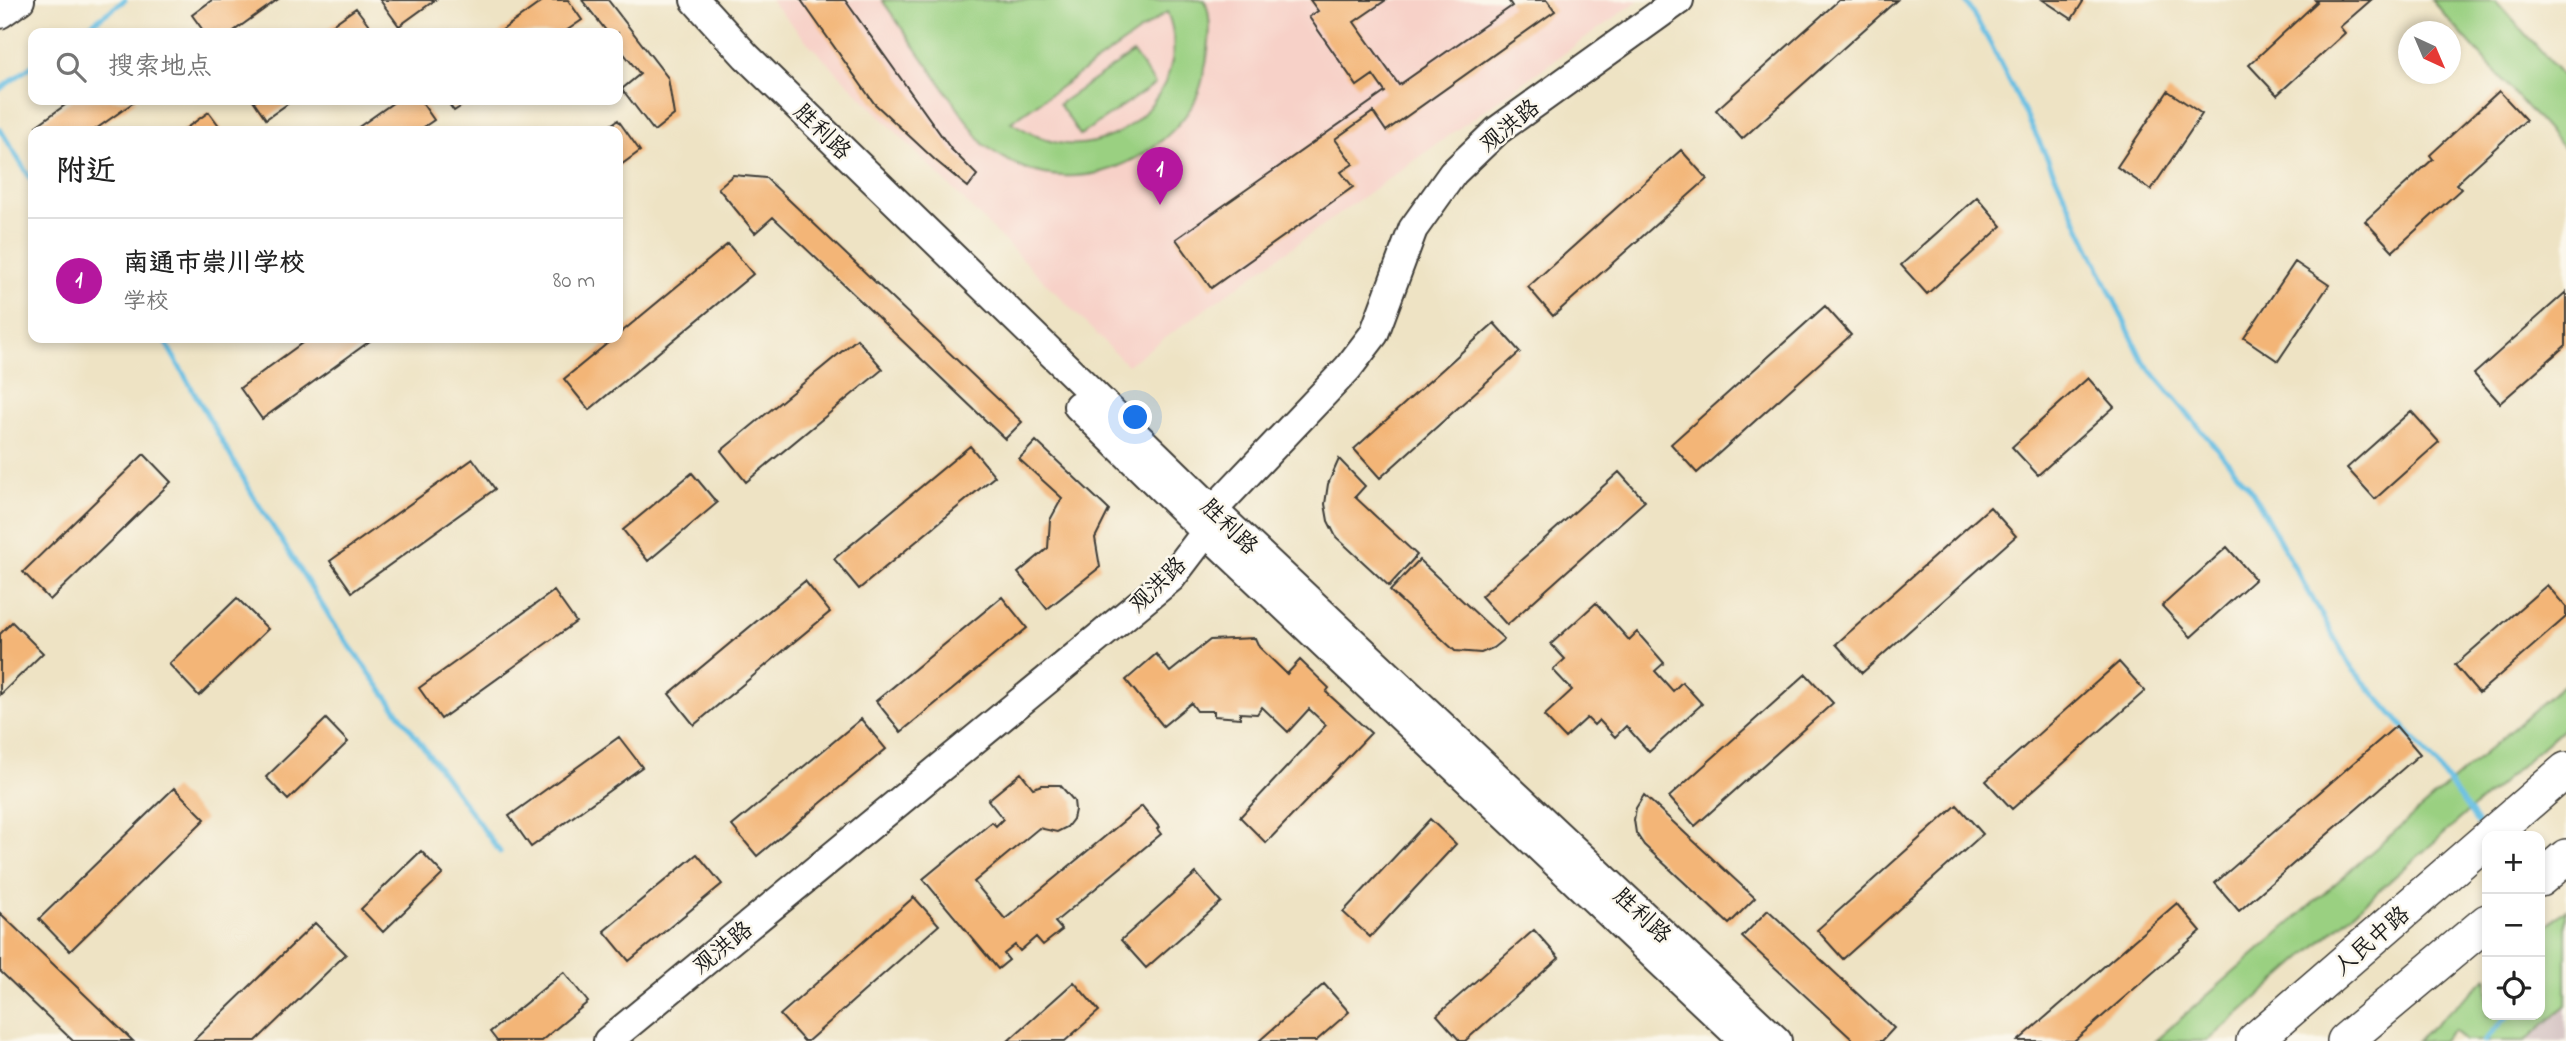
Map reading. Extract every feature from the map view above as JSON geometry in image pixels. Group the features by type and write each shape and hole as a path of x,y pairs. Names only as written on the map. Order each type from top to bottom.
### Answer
{"main road":[{"name":"人民中路","path":"2497,831 2566,770"},
{"name":"人民中路","path":"2254,1041 2482,844"},
{"path":"2545,875 2566,857"},
{"path":"2345,1041 2482,926"}],"street":[{"path":"0,14 20,0"},
{"name":"胜利路","path":"673,0 733,64 1209,521 1744,1041"},
{"name":"胜利路","path":"695,0 746,56 1209,521 1777,1041"},
{"name":"观洪路","path":"608,1041 1171,578 1209,521 1348,368 1374,334 1413,229 1453,173 1498,130 1679,0"}],"shaded area":[{"path":"770,0 1639,0 1127,365 810,45"},
{"path":"2566,1005 2566,1041 2525,1041"}],"green space":[{"path":"882,0 1205,0 1210,36 1199,91 1179,124 1150,149 1134,159 1098,173 1062,176 1040,173 1020,166 983,144","holes":["1167,12 1173,36 1172,60 1165,83 1152,104 1134,122 1113,135 1090,143 1065,144 1044,139 1011,122"]},
{"path":"2431,0 2495,0 2566,80 2566,151 2461,34 2461,21 2450,21"},
{"path":"1133,53 1155,84 1080,135 1059,104"},
{"path":"2566,682 2566,726 2208,1041 2155,1041"},
{"path":"2566,909 2566,1005 2525,1041 2464,1041 2454,1030 2442,1041 2416,1041 2482,982 2482,1020 2545,1020 2545,928"}],"building":[{"path":"212,0 277,0 238,28 201,28 192,15"},
{"path":"380,0 435,0 399,26"},
{"path":"544,0 568,0 582,20 570,28 505,28"},
{"path":"582,0 608,0 668,78 674,115 654,131 623,90 640,74 623,52 623,28 604,28"},
{"path":"801,0 845,0 951,149 977,175 968,187 874,103"},
{"path":"1310,0 1386,0 1354,22 1399,85 1512,6 1508,0 1547,0 1555,11 1386,131 1373,112 1335,139 1353,164 1341,172 1353,187 1211,288 1176,239 1385,92 1373,75 1357,86 1309,17 1318,11"},
{"path":"1839,0 1897,0 1742,139 1716,110"},
{"path":"2043,0 2084,0 2072,19"},
{"path":"2315,0 2371,0 2340,27 2345,33 2277,95 2249,65 2317,2"},
{"path":"356,8 371,28 328,28"},
{"path":"2168,91 2202,114 2151,190 2117,167"},
{"path":"2499,91 2526,120 2456,184 2461,189 2393,251 2365,221 2433,159 2430,155"},
{"path":"65,105 130,105 100,126 36,126"},
{"path":"256,105 286,105 266,119"},
{"path":"390,105 424,105 434,120 425,126 360,126"},
{"path":"450,105 463,105 454,111"},
{"path":"209,112 219,126 189,126"},
{"path":"618,120 622,126 609,126"},
{"path":"623,127 640,151 623,163"},
{"path":"1681,150 1707,179 1553,316 1528,287"},
{"path":"733,175 766,178 1022,422 1005,439 773,217 755,233 718,188"},
{"path":"1977,197 2002,226 1927,294 1901,265"},
{"path":"728,244 753,274 589,410 564,379 608,343 623,343 623,331"},
{"path":"2295,262 2329,285 2278,361 2244,338"},
{"path":"2566,292 2566,345 2500,403 2474,374"},
{"path":"1825,306 1851,335 1697,473 1671,444"},
{"path":"1494,323 1520,352 1380,478 1354,449"},
{"path":"857,339 883,369 746,482 721,451"},
{"path":"302,343 367,343 262,419 240,388"},
{"path":"2088,378 2114,407 2038,475 2012,447"},
{"path":"2411,411 2439,442 2375,499 2347,468"},
{"path":"1036,441 1109,510 1095,538 1100,567 1047,609 1018,573 1048,548 1050,520 1062,498 1019,459"},
{"path":"970,446 995,476 859,589 834,559"},
{"path":"144,454 171,482 50,600 23,572"},
{"path":"473,459 495,489 352,592 330,561"},
{"path":"1339,459 1365,486 1355,497 1417,555 1389,586 1336,537 1328,521 1325,504 1328,484"},
{"path":"1619,472 1645,501 1507,625 1481,596"},
{"path":"692,473 717,503 648,561 623,530"},
{"path":"1990,507 2016,536 1862,673 1836,644"},
{"path":"2227,547 2255,579 2191,637 2162,606"},
{"path":"1419,560 1504,639 1481,653 1455,651 1390,591"},
{"path":"805,581 830,612 694,725 669,694"},
{"path":"2547,585 2566,607 2566,617 2479,693 2455,665"},
{"path":"554,591 576,622 441,719 419,688"},
{"path":"1002,597 1027,628 901,732 876,701"},
{"path":"237,598 268,629 199,696 169,664"},
{"path":"1596,603 1629,640 1637,632 1664,663 1655,671 1673,691 1682,682 1702,704 1649,752 1626,726 1615,737 1599,720 1594,725 1587,718 1565,738 1544,716 1572,690 1553,670 1565,659 1551,644"},
{"path":"12,622 43,653 0,695 0,634"},
{"path":"1255,638 1259,647 1287,674 1300,660 1329,688 1326,692 1371,733 1266,843 1240,817 1326,725 1309,709 1288,732 1262,707 1257,714 1240,713 1240,718 1214,716 1214,711 1197,711 1191,703 1163,726 1126,680 1156,654 1170,672 1210,640"},
{"path":"2119,662 2145,691 2012,809 1986,781"},
{"path":"1806,674 1833,703 1695,826 1669,797"},
{"path":"326,719 348,742 288,800 266,777"},
{"path":"861,719 886,749 757,856 732,826"},
{"path":"2396,726 2420,754 2239,911 2215,883"},
{"path":"619,737 642,767 531,847 509,816"},
{"path":"1021,773 1033,788 1060,785 1074,801 1075,810 1067,827 1057,832 1039,828 974,882 1005,919 1142,806 1159,827 1157,829 1161,834 1055,922 1062,930 1043,945 1036,937 1020,951 1015,945 1004,954 1009,960 998,969 923,879 992,822 996,826 1003,819 988,800"},
{"path":"174,788 205,819 70,951 39,919"},
{"path":"1644,795 1755,898 1729,924 1644,845 1636,833 1636,808"},
{"path":"1957,805 1983,834 1843,959 1817,930"},
{"path":"1430,819 1456,844 1370,937 1343,912"},
{"path":"421,851 443,874 383,932 361,909"},
{"path":"697,854 722,884 629,961 604,931"},
{"path":"1196,873 1221,902 1146,968 1121,940"},
{"path":"914,897 939,925 808,1041 804,1041 780,1015"},
{"path":"2177,903 2201,931 2074,1041 2018,1041"},
{"path":"1768,910 1894,1028 1882,1041 1854,1041 1742,937"},
{"path":"0,913 133,1041 73,1041 0,971"},
{"path":"315,923 346,954 256,1041 193,1041"},
{"path":"1534,930 1559,958 1465,1041 1460,1041 1437,1015"},
{"path":"564,972 588,1002 541,1041 497,1041 490,1032"},
{"path":"1074,982 1099,1011 1065,1041 1008,1041"},
{"path":"1324,984 1349,1012 1316,1041 1259,1041"}],"waterway":[{"path":"86,28 125,0"},
{"path":"1965,0 1990,43 2039,141 2143,361 2250,488 2351,667 2435,763 2481,828"},
{"path":"0,89 28,69"},
{"path":"0,129 28,175"},
{"path":"166,343 254,497 336,627 500,852"},
{"path":"2484,1041 2504,1020"}],"place":[{"name":"南通市崇川学校","path":"1160,205"}]}
